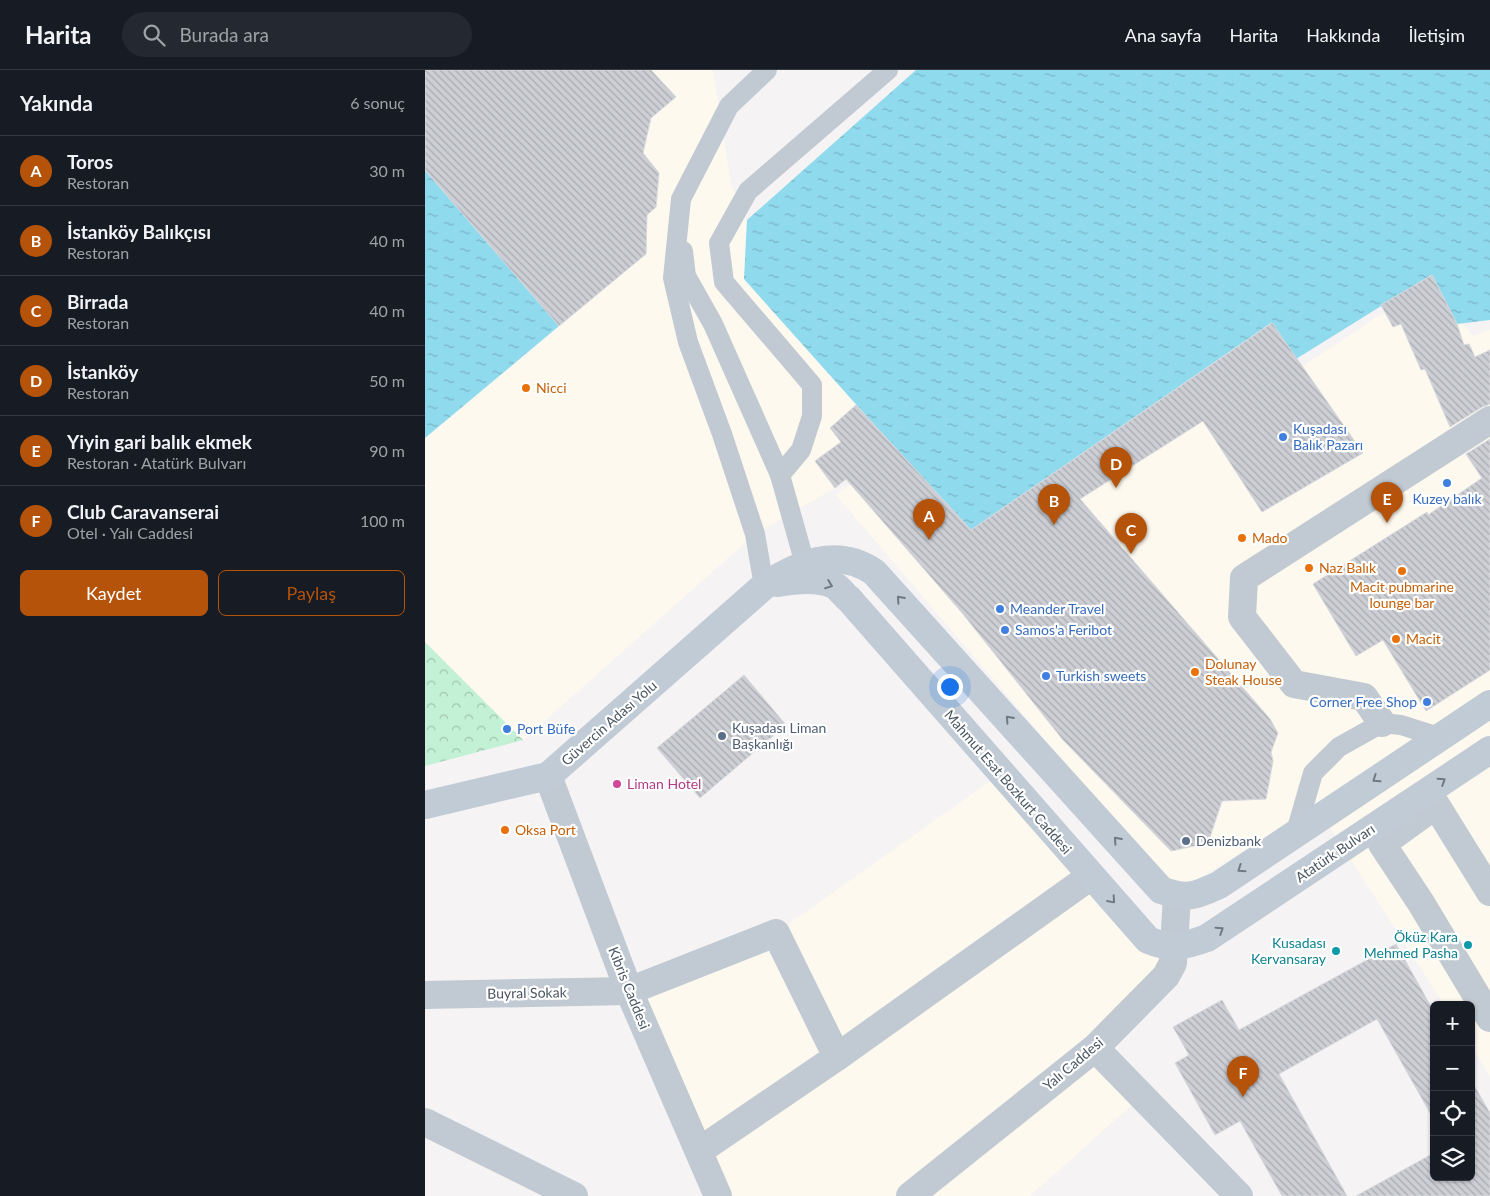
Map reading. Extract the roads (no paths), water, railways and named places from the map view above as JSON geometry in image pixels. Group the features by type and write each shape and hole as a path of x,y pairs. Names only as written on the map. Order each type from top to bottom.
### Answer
{"main road":[{"path":"764,586 782,574 805,564 836,559 860,562 874,572 1161,890 1177,896 1193,897 1219,885 1295,832 1490,704"},
{"name":"Mahmut Esat Bozkurt Caddesi","path":"764,586 800,580 834,585 849,599 1147,940 1160,946 1175,946"},
{"name":"Güvercin Adası Yolu","path":"425,805 549,776 764,586"},
{"name":"Atatürk Bulvarı","path":"1175,946 1187,946 1207,938 1490,750"}],"street":[{"path":"1381,724 1364,697 1294,684 1242,617 1244,578 1490,420"},
{"name":"Kibris Caddesi","path":"549,776 629,991 718,1196"},
{"path":"1490,892 1436,805 1382,844 1421,903 1490,1018"},
{"path":"699,1151 837,1058 1091,876"},
{"name":"Yalı Caddesi","path":"910,1196 1095,1048 1166,976 1173,963 1177,896"},
{"path":"629,991 776,933 837,1058"},
{"name":"Buyral Sokak","path":"425,995 629,991"},
{"path":"1095,1048 1239,1196"},
{"path":"425,1122 574,1196"}],"lane":[{"path":"764,586 755,534 688,342 673,278 681,199 729,106 767,70"},
{"path":"780,475 801,450 812,416 812,385 724,282 719,243 748,190 888,70"},
{"path":"679,218 686,276 713,324 780,475 805,564"},
{"path":"1295,832 1313,773 1339,747 1381,724 1401,725 1439,737"}],"water":[{"path":"916,70 1490,70 1490,320 1457,324 1431,275 1296,359 1271,323 971,530 744,279 747,220"},
{"path":"425,170 559,326 425,438"}],"place":[{"name":"Nicci","path":"526,388"},
{"name":"Kuşadası Balık Pazarı","path":"1283,437"},
{"name":"Kuzey balık","path":"1447,483"},
{"name":"İstanköy","path":"1116,488"},
{"name":"Yiyin gari balık ekmek","path":"1387,523"},
{"name":"İstanköy Balıkçısı","path":"1054,525"},
{"name":"Mado","path":"1242,538"},
{"name":"Toros","path":"929,540"},
{"name":"Birrada","path":"1131,554"},
{"name":"Naz Balık","path":"1309,568"},
{"name":"Macit pubmarine lounge bar","path":"1402,571"},
{"name":"Meander Travel","path":"1000,609"},
{"name":"Samos'a Feribot","path":"1005,630"},
{"name":"Macit","path":"1396,639"},
{"name":"Dolunay Steak House","path":"1195,672"},
{"name":"Turkish sweets","path":"1046,676"},
{"name":"Corner Free Shop","path":"1427,702"},
{"name":"Port Büfe","path":"507,729"},
{"name":"Kuşadası Liman Başkanlığı","path":"722,736"},
{"name":"Liman Hotel","path":"617,784"},
{"name":"Oksa Port","path":"505,830"},
{"name":"Denizbank","path":"1186,841"},
{"name":"Öküz Kara Mehmed Pasha","path":"1468,945"},
{"name":"Kusadası Kervansaray","path":"1336,951"},
{"name":"Club Caravanserai","path":"1243,1097"}]}
